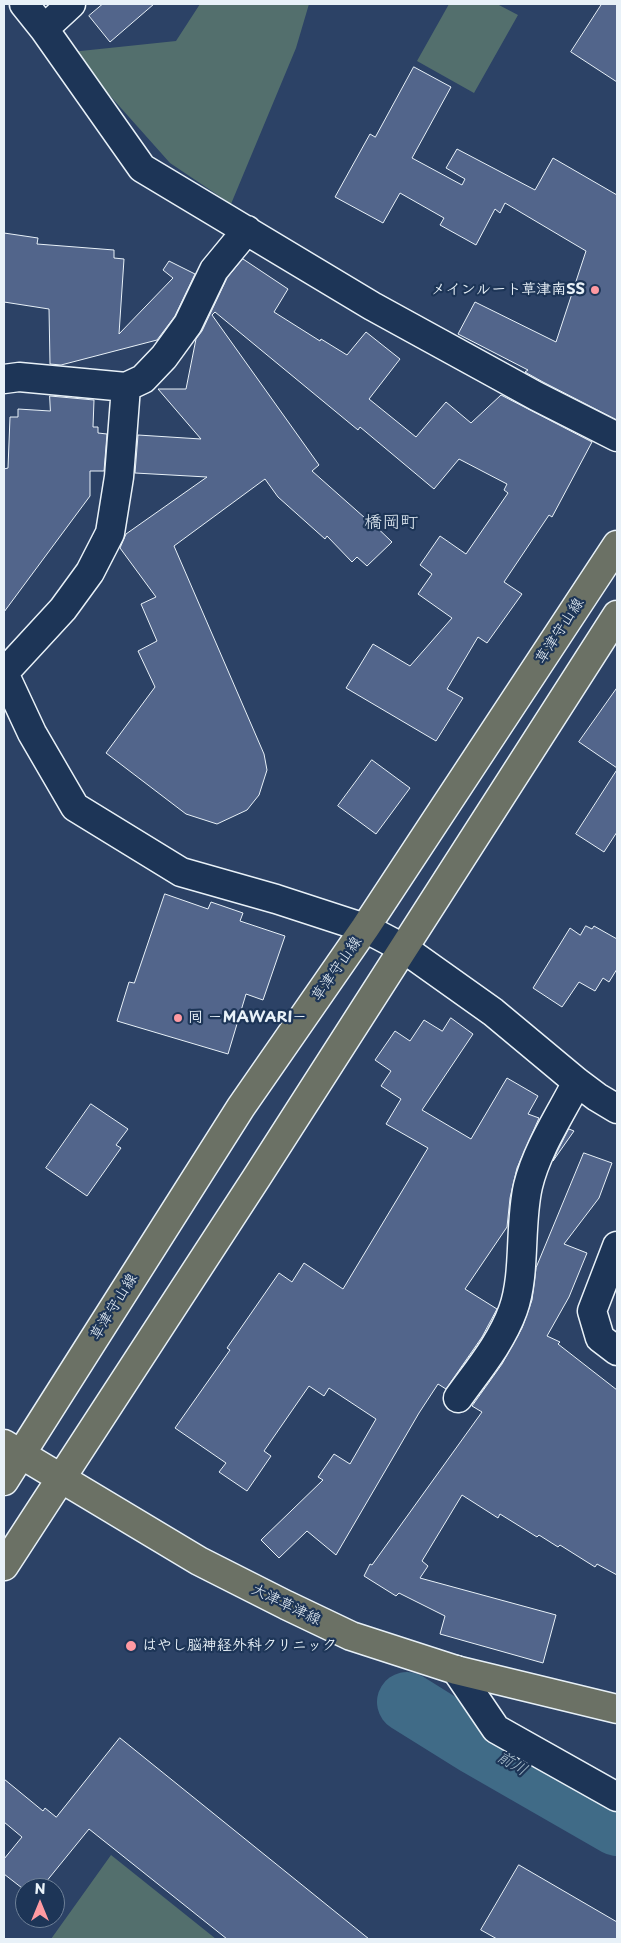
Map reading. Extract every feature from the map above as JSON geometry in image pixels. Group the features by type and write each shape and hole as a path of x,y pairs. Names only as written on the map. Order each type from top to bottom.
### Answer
{"main road":[{"name":"草津守山線","path":"12,1449 241,1107 365,928 617,545"},
{"path":"4,1566 617,615"},
{"path":"4,1481 12,1449"},
{"name":"大津草津線","path":"12,1449 199,1562 351,1636 456,1670 617,1709"}],"street":[{"path":"24,4 44,29 142,168 372,306 536,396 617,437"},
{"path":"44,29 71,4"},
{"path":"4,379 19,377 126,387 143,379 164,357 188,324 214,270 247,230"},
{"path":"126,387 119,476 110,533 90,572 63,609 4,673 32,733 74,807 181,872 276,899 365,928 404,948 494,1012 577,1082 617,1110"},
{"path":"458,1398 497,1344 513,1309 519,1276 523,1217 529,1184 542,1150 577,1082"},
{"path":"617,1246 592,1310 600,1338 617,1351"},
{"path":"456,1670 496,1729 617,1797"}],"green space":[{"path":"200,4 309,4 296,48 231,204 170,163 71,52 176,41"},
{"path":"449,4 497,4 518,15 474,93 417,61"},
{"path":"111,1855 216,1939 51,1939 59,1928 65,1928 65,1919"}],"building":[{"path":"103,4 154,4 110,42 89,16"},
{"path":"602,4 617,4 617,82 571,52"},
{"path":"414,67 451,87 412,158 462,185 465,179 446,168 457,149 535,190 553,158 617,195 617,420 543,382 525,372 528,370 458,334 475,302 556,342 586,251 505,203 500,213 495,209 476,245 440,225 444,218 400,193 383,223 335,197 370,134 375,137"},
{"path":"4,233 38,238 37,244 114,250 114,258 124,259 119,334 173,278 163,270 169,261 195,274 175,316 157,340 61,365 50,364 49,309 4,302"},
{"path":"243,259 288,289 274,312 320,341 321,339 347,355 366,332 400,359 369,399 416,437 446,402 471,423 501,395 592,442 552,517 549,515 504,582 522,594 487,643 478,637 447,689 463,698 436,741 346,688 373,644 410,666 452,618 418,594 432,574 420,565 440,536 466,554 508,493 504,490 507,484 459,459 434,489 360,427 358,430 215,312 212,315 319,465 312,471 392,542 367,566 357,557 352,562 327,536 325,539 278,497 265,479 174,546 264,754 267,770 259,795 247,810 217,824 186,814 106,753 155,687 138,651 157,641 141,604 156,597 120,548 126,534 207,477 135,473 138,435 201,439 158,389 186,389 196,339 202,331 227,278"},
{"path":"50,396 94,400 93,427 98,427 98,433 107,434 104,471 90,471 90,496 4,612 4,469 8,468 10,417 18,417 18,409 50,411"},
{"path":"617,688 617,768 579,742"},
{"path":"372,760 410,788 376,834 338,806"},
{"path":"617,770 617,832 604,852 576,834"},
{"path":"165,894 208,909 211,902 243,913 240,921 285,936 263,1000 246,994 228,1054 117,1021 129,982 134,983"},
{"path":"586,926 592,929 594,926 617,939 617,969 609,982 603,978 595,991 579,982 562,1007 533,988 570,928 580,935"},
{"path":"451,1018 473,1034 422,1110 471,1139 507,1078 538,1096 528,1114 539,1118 517,1168 510,1198 507,1227 465,1289 497,1309 482,1337 446,1389 438,1384 419,1413 336,1555 307,1531 279,1558 261,1540 323,1480 318,1477 334,1454 350,1464 376,1419 329,1388 324,1396 309,1386 264,1451 271,1456 247,1491 219,1472 226,1463 175,1428 230,1350 227,1348 279,1273 292,1282 304,1263 343,1289 428,1148 386,1124 401,1099 381,1086 391,1071 375,1060 395,1031 410,1041 424,1020 442,1031"},
{"path":"91,1104 128,1129 116,1145 121,1148 87,1196 46,1168"},
{"path":"569,1129 574,1131 553,1161 557,1152"},
{"path":"584,1153 612,1163 599,1198 564,1244 587,1253 569,1297 547,1336 560,1342 558,1344 617,1390 617,1575 597,1564 595,1567 560,1545 558,1547 539,1535 537,1537 500,1514 498,1518 462,1495 422,1561 428,1566 420,1578 556,1615 543,1663 440,1634 445,1616 399,1593 396,1596 364,1576 370,1564 372,1565 482,1412 472,1406 502,1364 522,1328 532,1300 536,1268"},
{"path":"120,1738 369,1939 227,1939 89,1829 49,1878 15,1878 15,1883 4,1874 4,1859 22,1837 4,1822 4,1779 43,1811 45,1808 56,1817"},
{"path":"519,1865 617,1922 617,1939 497,1939 481,1930"}],"waterway":[{"name":"前川","path":"407,1702 476,1745 617,1826"}],"place":[{"name":"メインルート草津南SS","path":"595,290"},
{"name":"囘 －MAWARI－","path":"178,1018"},
{"name":"はやし脳神経外科クリニック","path":"131,1646"}],"district":[{"name":"橋岡町","path":"391,523"}]}
